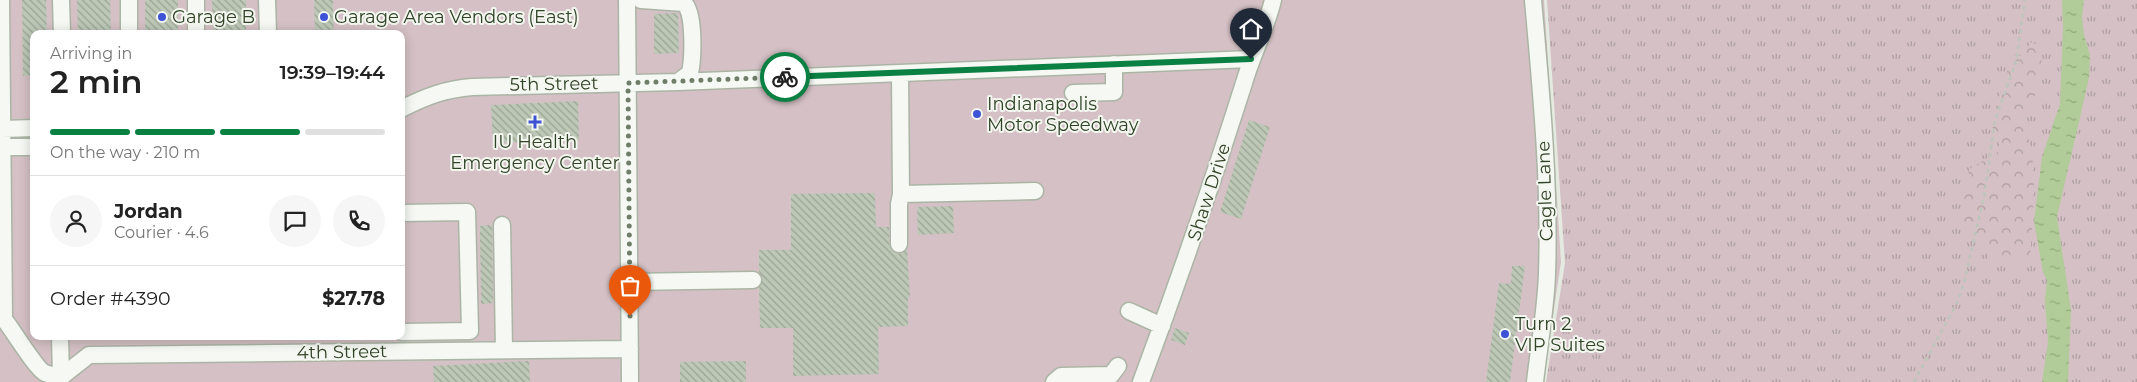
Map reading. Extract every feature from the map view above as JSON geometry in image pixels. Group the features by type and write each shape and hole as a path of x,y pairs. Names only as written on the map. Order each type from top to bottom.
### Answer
{"street":[{"path":"1,0 3,129 2,319 17,335 35,364 44,373 61,377 60,340"},
{"path":"61,0 62,30"},
{"path":"129,0 130,30"},
{"path":"196,0 196,30"},
{"path":"267,0 268,30"},
{"path":"627,0 630,382"},
{"path":"641,0 684,3 690,11 692,64 690,73 678,82"},
{"name":"Shaw Drive","path":"1141,382 1221,156 1251,59 1266,23 1272,0"},
{"name":"Cagle Lane","path":"1533,0 1545,154 1548,240 1547,288 1535,382"},
{"name":"5th Street","path":"405,107 427,96 448,90 472,87 678,82 1251,59"},
{"path":"1073,93 1114,92 1114,64"},
{"path":"899,244 899,204 902,194 900,73"},
{"path":"405,104 427,96"},
{"path":"3,129 30,128"},
{"path":"3,147 30,147"},
{"path":"902,194 1035,191"},
{"path":"405,213 467,212 470,331 405,332"},
{"path":"502,225 504,350"},
{"path":"630,282 753,280"},
{"path":"1129,311 1162,326"},
{"name":"4th Street","path":"61,377 89,355 630,349"},
{"path":"1054,382 1062,376 1079,371 1111,375 1118,366"}],"path":[{"path":"1914,382 1957,302 1964,283 1985,192 1995,120 2016,62 2025,0"}],"green space":[{"name":"Indianapolis Motor Speedway","path":"0,0 1544,0 1561,262 1543,382 0,382"},
{"path":"1547,0 2137,0 2137,382 1546,382 1565,263"},
{"path":"2031,42 2043,48 2037,91 2021,116 2027,132 2033,168 2034,187 2030,262 1987,261 1989,240 1959,226 1969,169 2001,150 1991,123 2012,55 2022,56"}],"water":[{"path":"2062,0 2084,0 2082,17 2084,35 2090,55 2089,78 2057,217 2071,310 2068,382 2042,382 2048,342 2045,300 2047,280 2043,272 2034,221 2042,157 2060,104 2063,27"}],"building":[{"path":"22,0 46,0 47,30 30,30 30,75 23,76"},
{"path":"77,0 110,0 111,30 78,30"},
{"name":"Garage B","path":"145,0 178,0 178,30 145,30"},
{"path":"212,0 246,0 246,30 213,30"},
{"name":"Garage Area Vendors (East)","path":"314,0 333,0 334,30 315,30"},
{"path":"678,13 679,53 654,54 654,14"},
{"name":"IU Health Emergency Center","path":"578,101 579,140 493,143 491,105"},
{"path":"1249,120 1270,127 1241,219 1220,212"},
{"path":"875,193 876,227 889,227 889,244 894,252 899,254 907,250 910,297 908,298 908,326 878,327 879,374 793,376 793,328 760,328 759,287 763,280 759,272 759,250 791,250 791,194"},
{"path":"953,206 954,233 918,235 917,207"},
{"path":"492,225 493,303 481,304 480,226"},
{"name":"Turn 2 VIP Suites","path":"1512,266 1525,266 1510,382 1486,382 1499,283 1511,284"},
{"path":"1175,328 1189,333 1185,345 1171,340"},
{"path":"529,361 530,382 434,382 433,366"},
{"path":"746,361 746,382 680,382 680,362"}],"way so far":[{"path":"630,316 628,83 785,77"}],"place":[{"name":"Garage B","path":"162,17"},
{"name":"Garage Area Vendors (East)","path":"324,17"},
{"name":"Indianapolis Motor Speedway","path":"977,114"},
{"name":"IU Health Emergency Center","path":"535,122"},
{"name":"Turn 2 VIP Suites","path":"1505,334"}],"route":[{"path":"785,77 1251,59"}]}
